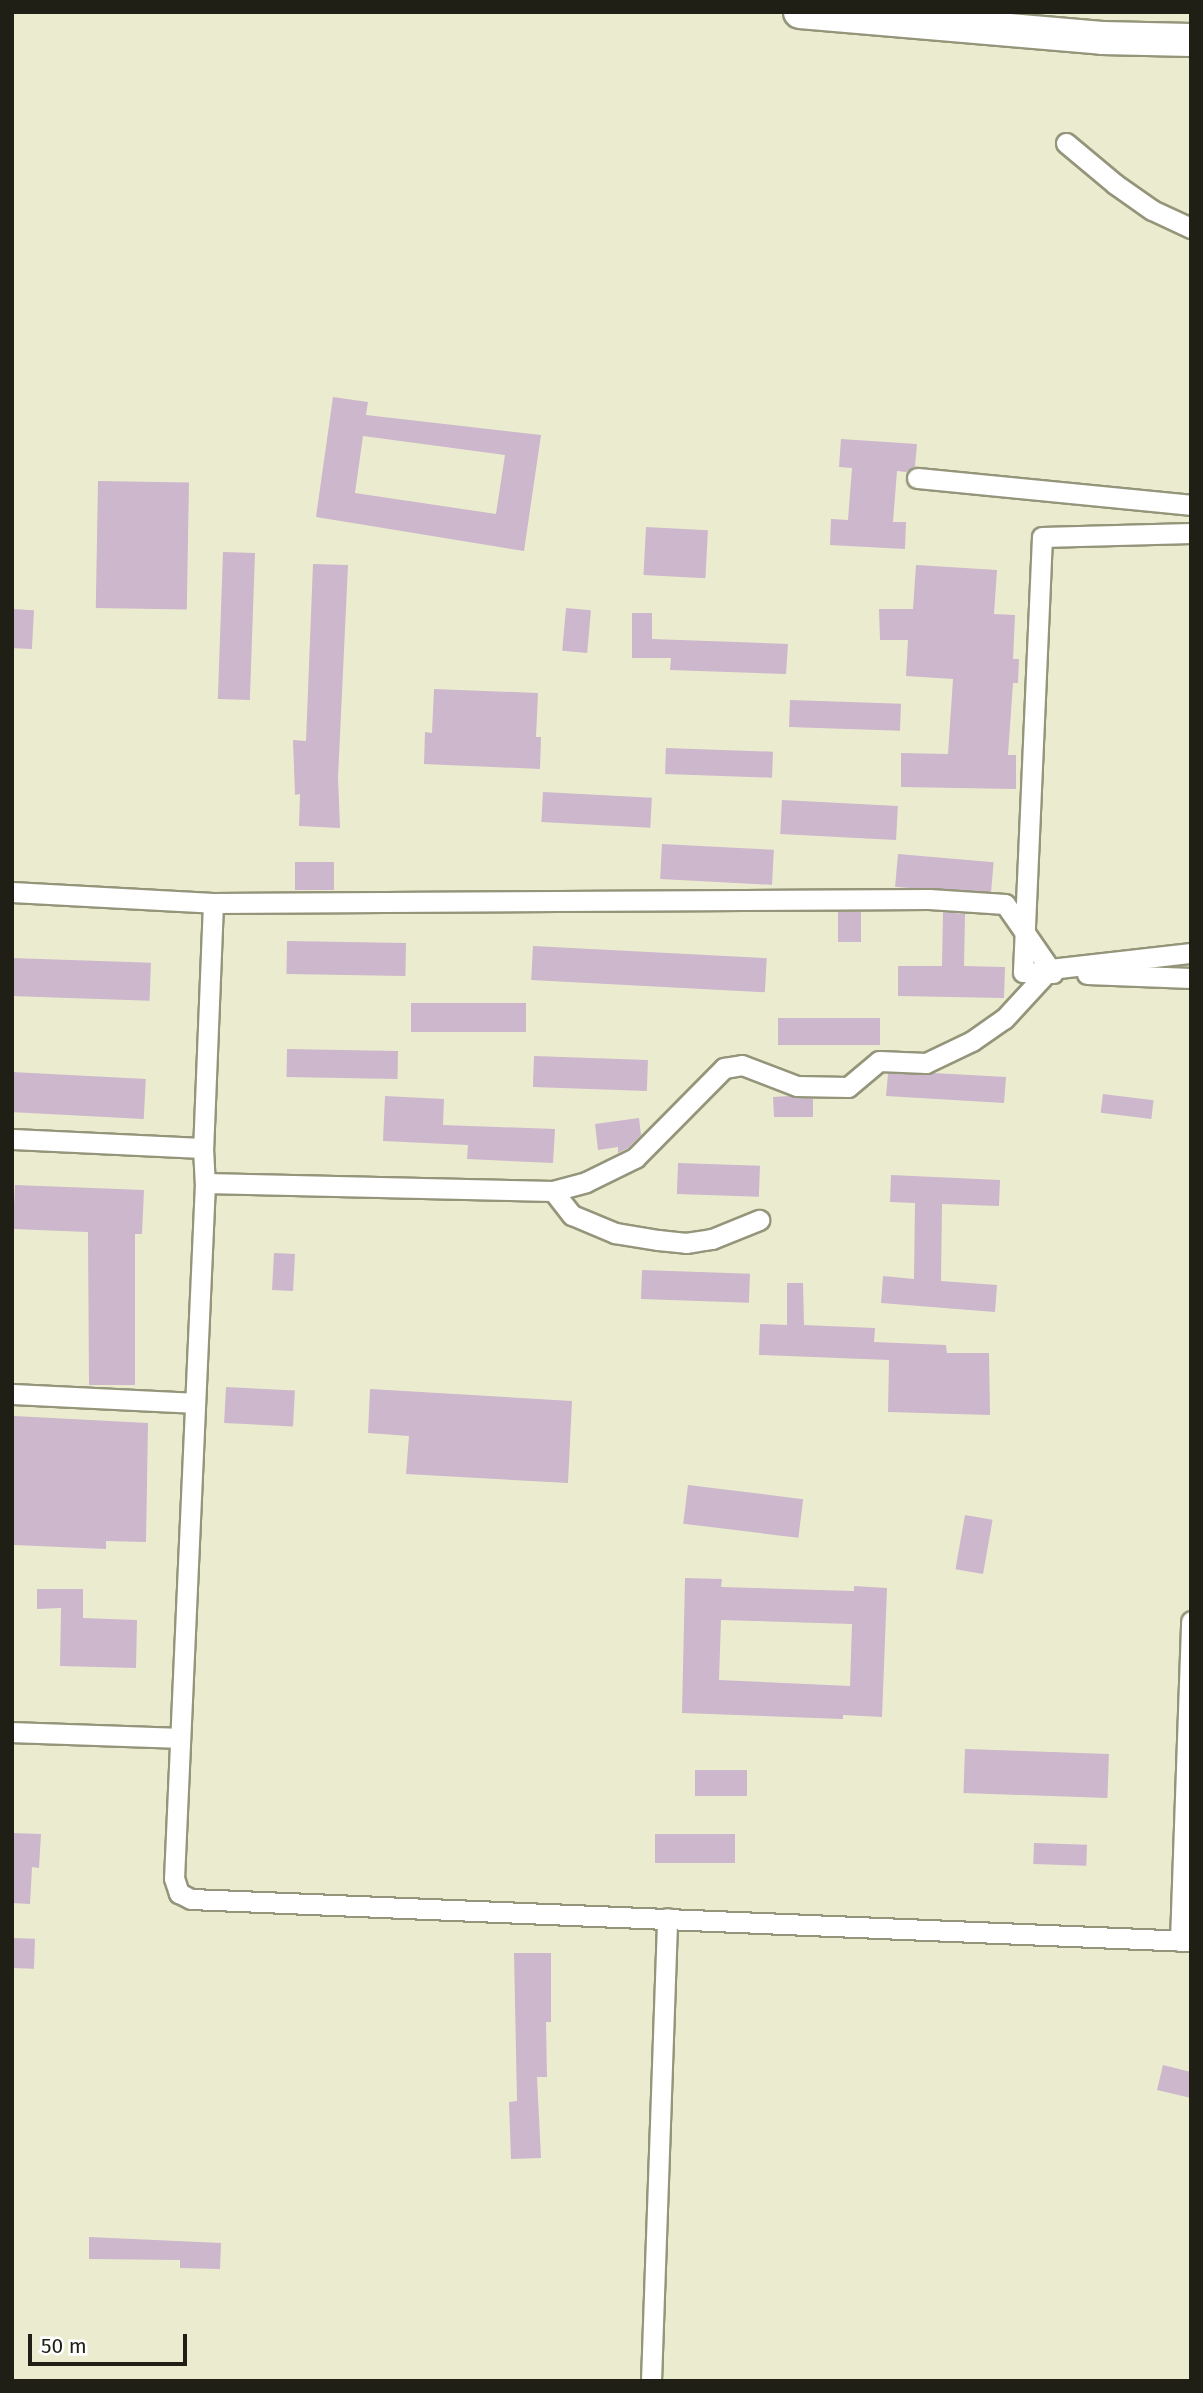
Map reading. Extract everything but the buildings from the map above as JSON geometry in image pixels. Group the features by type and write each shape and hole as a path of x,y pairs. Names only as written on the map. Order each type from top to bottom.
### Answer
{"main road":[{"path":"800,12 1102,37 1191,40"}],"street":[{"path":"1066,143 1115,184 1152,209 1191,228"},
{"path":"917,478 1191,505"},
{"path":"1191,533 1042,537 1023,972 1191,978"},
{"path":"12,892 213,903 929,899 1005,904 1051,969"},
{"path":"213,903 203,1148 205,1183 193,1403 174,1878 179,1893 191,1899 667,1917 1185,1941 1191,1621"},
{"path":"205,1183 552,1191 586,1182 635,1158 724,1068 742,1065 797,1086 848,1087 879,1061 926,1063 972,1041 1004,1019 1051,969 1191,953"},
{"path":"12,1139 203,1148"},
{"path":"552,1191 572,1215 615,1233 658,1240 686,1243 712,1239 759,1220"},
{"path":"12,1394 193,1403"},
{"path":"12,1732 180,1738"},
{"path":"651,2381 667,1917"}]}
